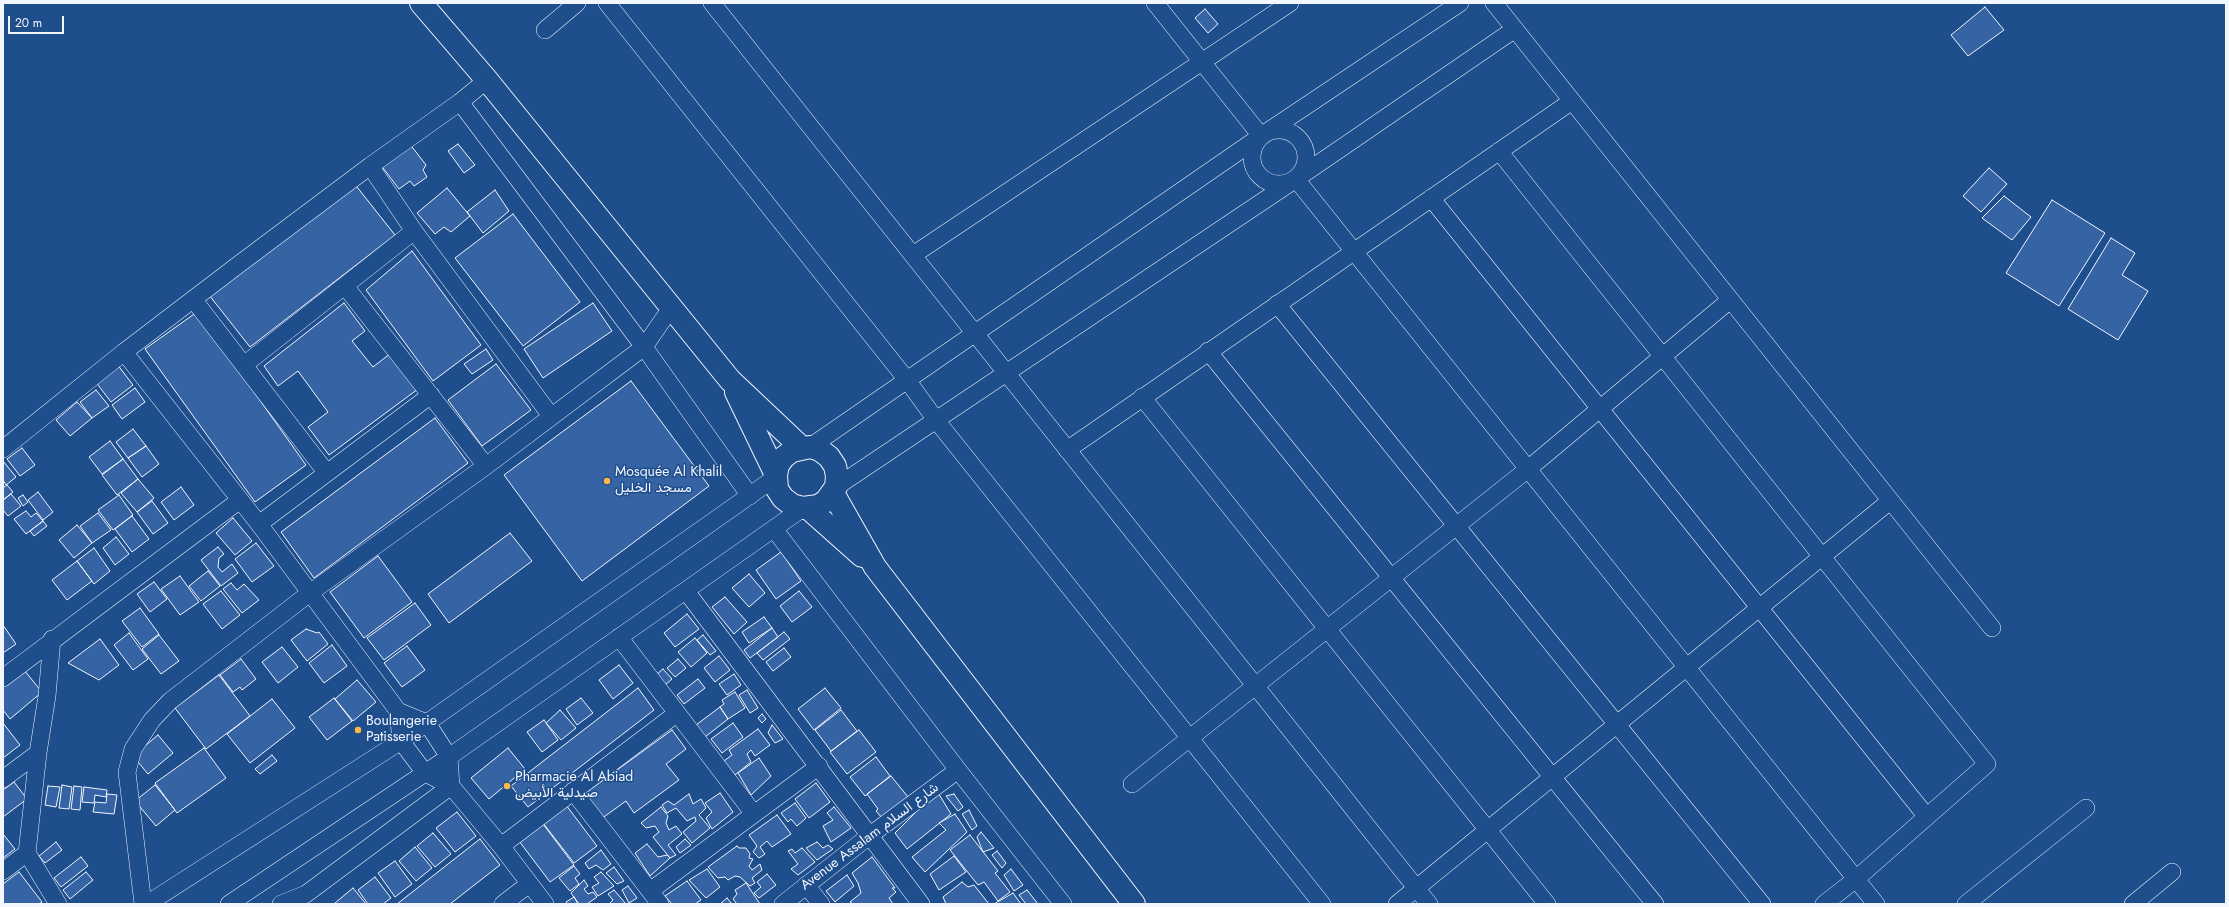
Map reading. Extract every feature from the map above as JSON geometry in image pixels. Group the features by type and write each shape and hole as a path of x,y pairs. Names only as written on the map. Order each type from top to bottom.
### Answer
{"main road":[{"path":"421,3 488,80 730,380 806,448"},
{"path":"730,380 776,476 778,488 783,498 792,505 805,508 818,506 826,501 834,490 837,476 835,466 829,457 820,450 806,448 792,451 784,457 778,465 776,476"},
{"path":"834,490 875,567 1134,904"},
{"path":"805,508 875,567"}],"street":[{"path":"545,30 577,3"},
{"path":"608,3 907,380 936,420 1322,904"},
{"path":"712,3 1429,904"},
{"path":"1155,3 1262,136"},
{"path":"913,256 1290,3"},
{"path":"806,448 1262,136 1460,3"},
{"path":"1494,3 1992,628"},
{"path":"834,490 1515,29"},
{"path":"3,449 193,299 370,166 460,102 488,80"},
{"path":"1067,450 1208,351 1572,101"},
{"path":"460,102 644,347 750,496"},
{"path":"1277,129 1294,134 1301,140 1305,147 1306,160 1302,172 1296,178 1287,183 1278,184 1265,180 1255,170 1252,152 1262,136 1277,129"},
{"path":"1499,151 1987,764 1856,879 1824,904"},
{"path":"370,166 414,231 551,416"},
{"path":"1296,178 1876,904"},
{"path":"1431,198 1927,817"},
{"path":"244,364 414,231"},
{"path":"345,286 486,466"},
{"path":"193,299 326,472"},
{"path":"1132,784 1254,685 1528,469 1730,300"},
{"path":"1277,304 1762,904"},
{"path":"143,904 128,772 133,748 152,720 170,701 310,592 486,466 644,347 671,308"},
{"path":"1208,351 1655,904"},
{"path":"124,352 259,524 398,711 401,741 425,773 451,786 501,846 545,904"},
{"path":"259,524 326,472 431,395"},
{"path":"1142,397 1547,904"},
{"path":"147,904 401,741 750,496 776,476"},
{"path":"3,678 240,500"},
{"path":"1397,904 1890,501"},
{"path":"229,904 449,757 805,508"},
{"path":"774,529 958,770 1063,904"},
{"path":"686,591 819,766 869,836 921,904"},
{"path":"620,637 676,714 754,814"},
{"path":"52,640 47,696 38,753 28,853 58,904"},
{"path":"398,711 427,723 449,757 451,786"},
{"path":"501,846 676,714"},
{"path":"3,780 38,753"},
{"path":"573,791 655,898 754,814 819,766"},
{"name":"Avenue Assalam شارع السلام","path":"783,904 869,836 958,770"},
{"path":"281,904 306,894 451,786"},
{"path":"1966,904 2086,808"},
{"path":"3,871 28,853"},
{"path":"2132,904 2172,872"},
{"path":"503,904 530,884"},
{"path":"806,885 821,904"}],"building":[{"path":"1985,7 2004,30 1968,56 1951,35"},
{"path":"1205,9 1218,24 1208,33 1195,18"},
{"path":"409,143 426,165 423,170 427,177 414,186 410,181 399,189 380,164"},
{"path":"458,144 475,165 464,173 448,151"},
{"path":"1989,168 2007,184 1981,212 1963,196"},
{"path":"353,182 395,235 250,347 209,295"},
{"path":"447,188 470,216 451,232 444,227 435,234 417,213"},
{"path":"495,190 509,211 483,233 467,212"},
{"path":"2004,196 2031,217 2012,240 1982,218"},
{"path":"2052,200 2105,233 2059,306 2006,273"},
{"path":"513,214 580,302 523,346 455,258"},
{"path":"2111,238 2135,253 2122,275 2148,291 2118,340 2068,309"},
{"path":"412,251 481,345 433,381 366,290"},
{"path":"344,303 365,331 352,341 373,367 391,353 418,389 329,455 308,427 328,412 298,371 278,386 264,366"},
{"path":"593,303 612,331 543,378 524,349"},
{"path":"197,312 306,465 255,502 145,349"},
{"path":"486,349 493,360 472,374 464,364"},
{"path":"117,364 133,385 111,402 95,381"},
{"path":"496,364 531,410 482,446 448,400"},
{"name":"Mosquée Al Khalil مسجد الخليل","path":"631,381 709,486 582,581 504,475"},
{"path":"135,388 145,402 122,419 112,405"},
{"path":"96,390 109,406 92,418 80,402"},
{"path":"77,402 92,418 70,436 56,420"},
{"path":"435,418 468,463 314,578 281,532"},
{"path":"133,429 146,446 128,458 116,442"},
{"path":"110,441 123,459 102,474 89,457"},
{"path":"146,446 159,464 142,477 128,458"},
{"path":"22,448 35,465 20,476 7,459"},
{"path":"123,459 138,479 117,495 102,475"},
{"path":"3,461 16,477 6,485 3,480"},
{"path":"138,479 154,498 137,512 121,493"},
{"path":"7,485 13,492 3,500 3,488"},
{"path":"181,487 194,505 174,520 161,502"},
{"path":"38,492 53,512 43,520 28,500"},
{"path":"11,494 21,506 8,516 3,510 3,500"},
{"path":"23,495 28,502 23,506 18,498"},
{"path":"119,495 133,515 113,530 98,510"},
{"path":"152,501 168,523 153,534 137,512"},
{"path":"26,511 31,517 36,513 43,521 26,534 14,519"},
{"path":"98,513 111,530 92,543 80,526"},
{"path":"132,516 149,539 132,552 115,529"},
{"path":"233,518 252,541 235,555 216,533"},
{"path":"43,521 47,526 34,536 30,531"},
{"path":"77,525 92,543 74,558 59,540"},
{"path":"510,533 532,561 449,623 428,594"},
{"path":"116,537 129,554 115,565 103,548"},
{"path":"256,543 274,566 252,582 235,559"},
{"path":"218,547 224,554 219,558 218,567 222,572 232,564 238,573 221,586 201,560"},
{"path":"94,548 110,571 94,584 77,561"},
{"path":"781,552 801,581 776,599 756,570"},
{"path":"378,556 412,602 364,638 330,592"},
{"path":"77,561 92,581 67,600 52,580"},
{"path":"208,571 220,586 201,601 189,586"},
{"path":"749,574 765,593 749,607 732,588"},
{"path":"180,576 199,602 180,615 161,589"},
{"path":"154,582 167,599 150,612 137,594"},
{"path":"231,583 237,590 244,584 259,600 242,613 223,589"},
{"path":"221,591 240,615 222,629 203,604"},
{"path":"799,591 812,607 792,622 780,606"},
{"path":"725,597 747,622 734,634 712,607"},
{"path":"415,603 431,625 384,660 367,638"},
{"path":"140,608 159,634 142,647 122,621"},
{"path":"687,614 699,629 675,647 664,633"},
{"path":"764,617 772,628 749,643 742,632"},
{"path":"3,625 16,644 3,653"},
{"path":"772,628 778,637 750,658 744,650"},
{"path":"306,629 317,633 319,632 328,644 307,661 291,640"},
{"path":"784,632 790,639 763,660 757,653"},
{"path":"129,633 148,659 133,670 114,645"},
{"path":"159,635 179,661 161,674 142,649"},
{"path":"703,635 716,651 710,655 697,640"},
{"path":"695,638 707,653 691,667 678,652"},
{"path":"100,639 119,665 99,680 68,663"},
{"path":"332,645 347,666 324,683 309,663"},
{"path":"407,646 425,670 402,687 384,663"},
{"path":"282,647 298,667 278,683 262,662"},
{"path":"784,648 791,657 773,671 766,662"},
{"path":"719,656 730,670 715,682 704,668"},
{"path":"241,659 256,679 242,690 240,687 233,692 220,675"},
{"path":"678,659 686,668 675,677 667,668"},
{"path":"619,665 633,683 613,699 599,680"},
{"path":"663,669 672,679 665,685 656,675"},
{"path":"24,670 42,692 10,719 3,710 3,687"},
{"path":"734,674 741,685 727,695 719,684"},
{"path":"219,675 250,716 206,749 175,708"},
{"path":"698,679 705,688 684,704 677,695"},
{"path":"357,680 376,702 353,721 335,699"},
{"path":"638,688 654,710 528,807 511,786"},
{"path":"825,688 841,708 814,730 798,709"},
{"path":"747,690 758,708 750,713 739,695"},
{"path":"735,692 745,708 728,719 720,707 724,704 722,700"},
{"path":"334,698 352,721 327,740 309,717"},
{"path":"581,698 593,713 577,725 566,709"},
{"path":"272,699 295,728 250,763 227,734"},
{"path":"720,707 728,719 705,737 696,725"},
{"path":"560,710 576,728 561,740 546,723"},
{"path":"841,710 857,731 831,751 815,730"},
{"path":"762,714 766,719 762,723 758,718"},
{"path":"544,720 558,740 542,752 527,732"},
{"path":"3,723 20,745 3,758"},
{"path":"733,723 743,737 722,753 711,739"},
{"path":"772,725 783,739 775,743 768,733"},
{"path":"758,729 770,745 755,756 751,750 747,754 751,762 735,775 724,761 732,755 729,750"},
{"path":"672,730 686,749 666,764 679,780 634,813 626,801 601,819 584,794"},
{"path":"859,730 876,752 847,774 830,752"},
{"path":"158,735 173,753 148,774 133,756"},
{"path":"204,748 226,778 177,813 155,783"},
{"path":"508,748 525,769 489,799 471,778"},
{"path":"272,755 277,761 260,774 255,769"},
{"path":"876,757 890,776 865,796 850,777"},
{"path":"759,758 771,776 751,795 738,773"},
{"path":"891,776 908,797 882,818 876,811 878,809 867,794"},
{"path":"14,782 27,799 3,817 3,790"},
{"path":"816,783 830,802 809,818 795,799"},
{"path":"62,785 72,787 69,809 59,808"},
{"path":"155,785 175,810 156,826 135,801"},
{"path":"48,786 60,787 56,807 45,805"},
{"path":"74,786 82,787 80,810 71,809"},
{"path":"84,787 107,790 106,797 95,795 94,803 82,802"},
{"path":"937,791 951,814 907,849 895,833"},
{"path":"720,793 733,812 712,829 706,818 712,812 705,803"},
{"path":"107,794 117,795 114,814 93,812 95,802 106,803"},
{"path":"689,794 693,804 701,799 706,808 699,815 710,828 692,843 683,832 696,821 695,817 687,821 676,808 667,813 662,805 668,801 674,805"},
{"path":"954,794 963,807 958,811 946,796"},
{"path":"795,803 806,818 797,826 791,819 788,822 781,813"},
{"path":"566,805 597,846 574,863 543,823"},
{"path":"661,807 668,816 666,823 669,830 676,826 682,834 668,845 676,855 670,858 653,837 659,832 655,826 646,828 641,823"},
{"path":"834,807 851,828 831,842 823,826 833,820 827,813"},
{"path":"969,810 977,826 972,830 962,814"},
{"path":"457,812 476,836 455,852 436,828"},
{"path":"955,814 967,832 925,872 912,857 946,830 939,823"},
{"path":"777,815 791,834 772,847 767,841 760,847 765,854 759,858 753,852 757,846 749,835"},
{"path":"543,824 574,865 550,882 519,841"},
{"path":"981,832 994,848 983,852 977,837"},
{"path":"433,833 451,854 435,867 417,846"},
{"path":"3,834 15,849 3,858"},
{"path":"970,835 998,871 995,873 1010,892 998,901 984,882 978,885 950,850"},
{"path":"480,839 500,865 450,904 397,904"},
{"path":"685,839 691,845 680,853 676,847"},
{"path":"56,842 62,850 45,863 39,856"},
{"path":"817,842 823,848 828,845 833,849 817,860 806,848"},
{"path":"647,844 658,857 667,855 670,858 650,876 635,853"},
{"path":"737,846 739,848 746,848 750,854 749,858 753,859 749,866 752,870 760,864 762,870 752,878 755,883 750,886 740,877 735,876 728,880 725,877 718,878 708,867"},
{"path":"415,847 432,868 416,881 399,861"},
{"path":"802,848 815,862 798,875 791,869 798,864 788,851 792,849 795,853"},
{"path":"601,850 611,864 603,870 596,865 589,869 585,863"},
{"path":"997,851 1006,863 1002,868 992,855"},
{"path":"954,856 966,872 939,890 930,874"},
{"path":"81,857 88,866 61,887 54,878"},
{"path":"872,857 895,888 892,888 896,892 889,898 893,904 853,904 850,902 861,893 858,883 852,873"},
{"path":"395,861 412,884 395,897 378,873"},
{"path":"574,866 580,874 575,878 579,884 570,891 559,878"},
{"path":"614,867 624,881 617,884 606,873"},
{"path":"707,869 720,887 706,898 689,880"},
{"path":"1011,869 1023,885 1014,891 1004,875"},
{"path":"19,872 42,902 39,904 3,904 3,884"},
{"path":"86,872 93,880 70,899 63,890"},
{"path":"601,872 614,886 598,896 592,887 599,883 594,877"},
{"path":"767,874 776,885 759,898 754,893 761,887 757,882"},
{"path":"847,875 854,886 835,902 826,891"},
{"path":"375,877 391,898 383,904 368,904 358,890"},
{"path":"584,880 588,886 584,889 588,894 593,892 597,897 587,904 579,904 571,893"},
{"path":"687,881 701,900 695,904 672,904 665,896"},
{"path":"962,882 968,887 974,885 989,904 946,904 943,897"},
{"path":"746,883 760,904 737,904 733,899 737,894 735,890"},
{"path":"628,886 637,898 629,903 622,890"},
{"path":"353,888 366,904 335,904 335,903"},
{"path":"614,890 626,904 609,904 613,900 608,894"},
{"path":"1027,890 1038,904 1026,904 1019,895"},
{"path":"1013,893 1021,904 994,904"},
{"path":"574,897 578,904 567,904 566,902"},
{"path":"727,898 732,904 720,904"}],"place":[{"name":"Mosquée Al Khalil مسجد الخليل","path":"607,481"},
{"name":"Boulangerie Patisserie","path":"358,730"},
{"name":"Pharmacie Al Abiad صيدلية الأبيض","path":"507,786"}]}
